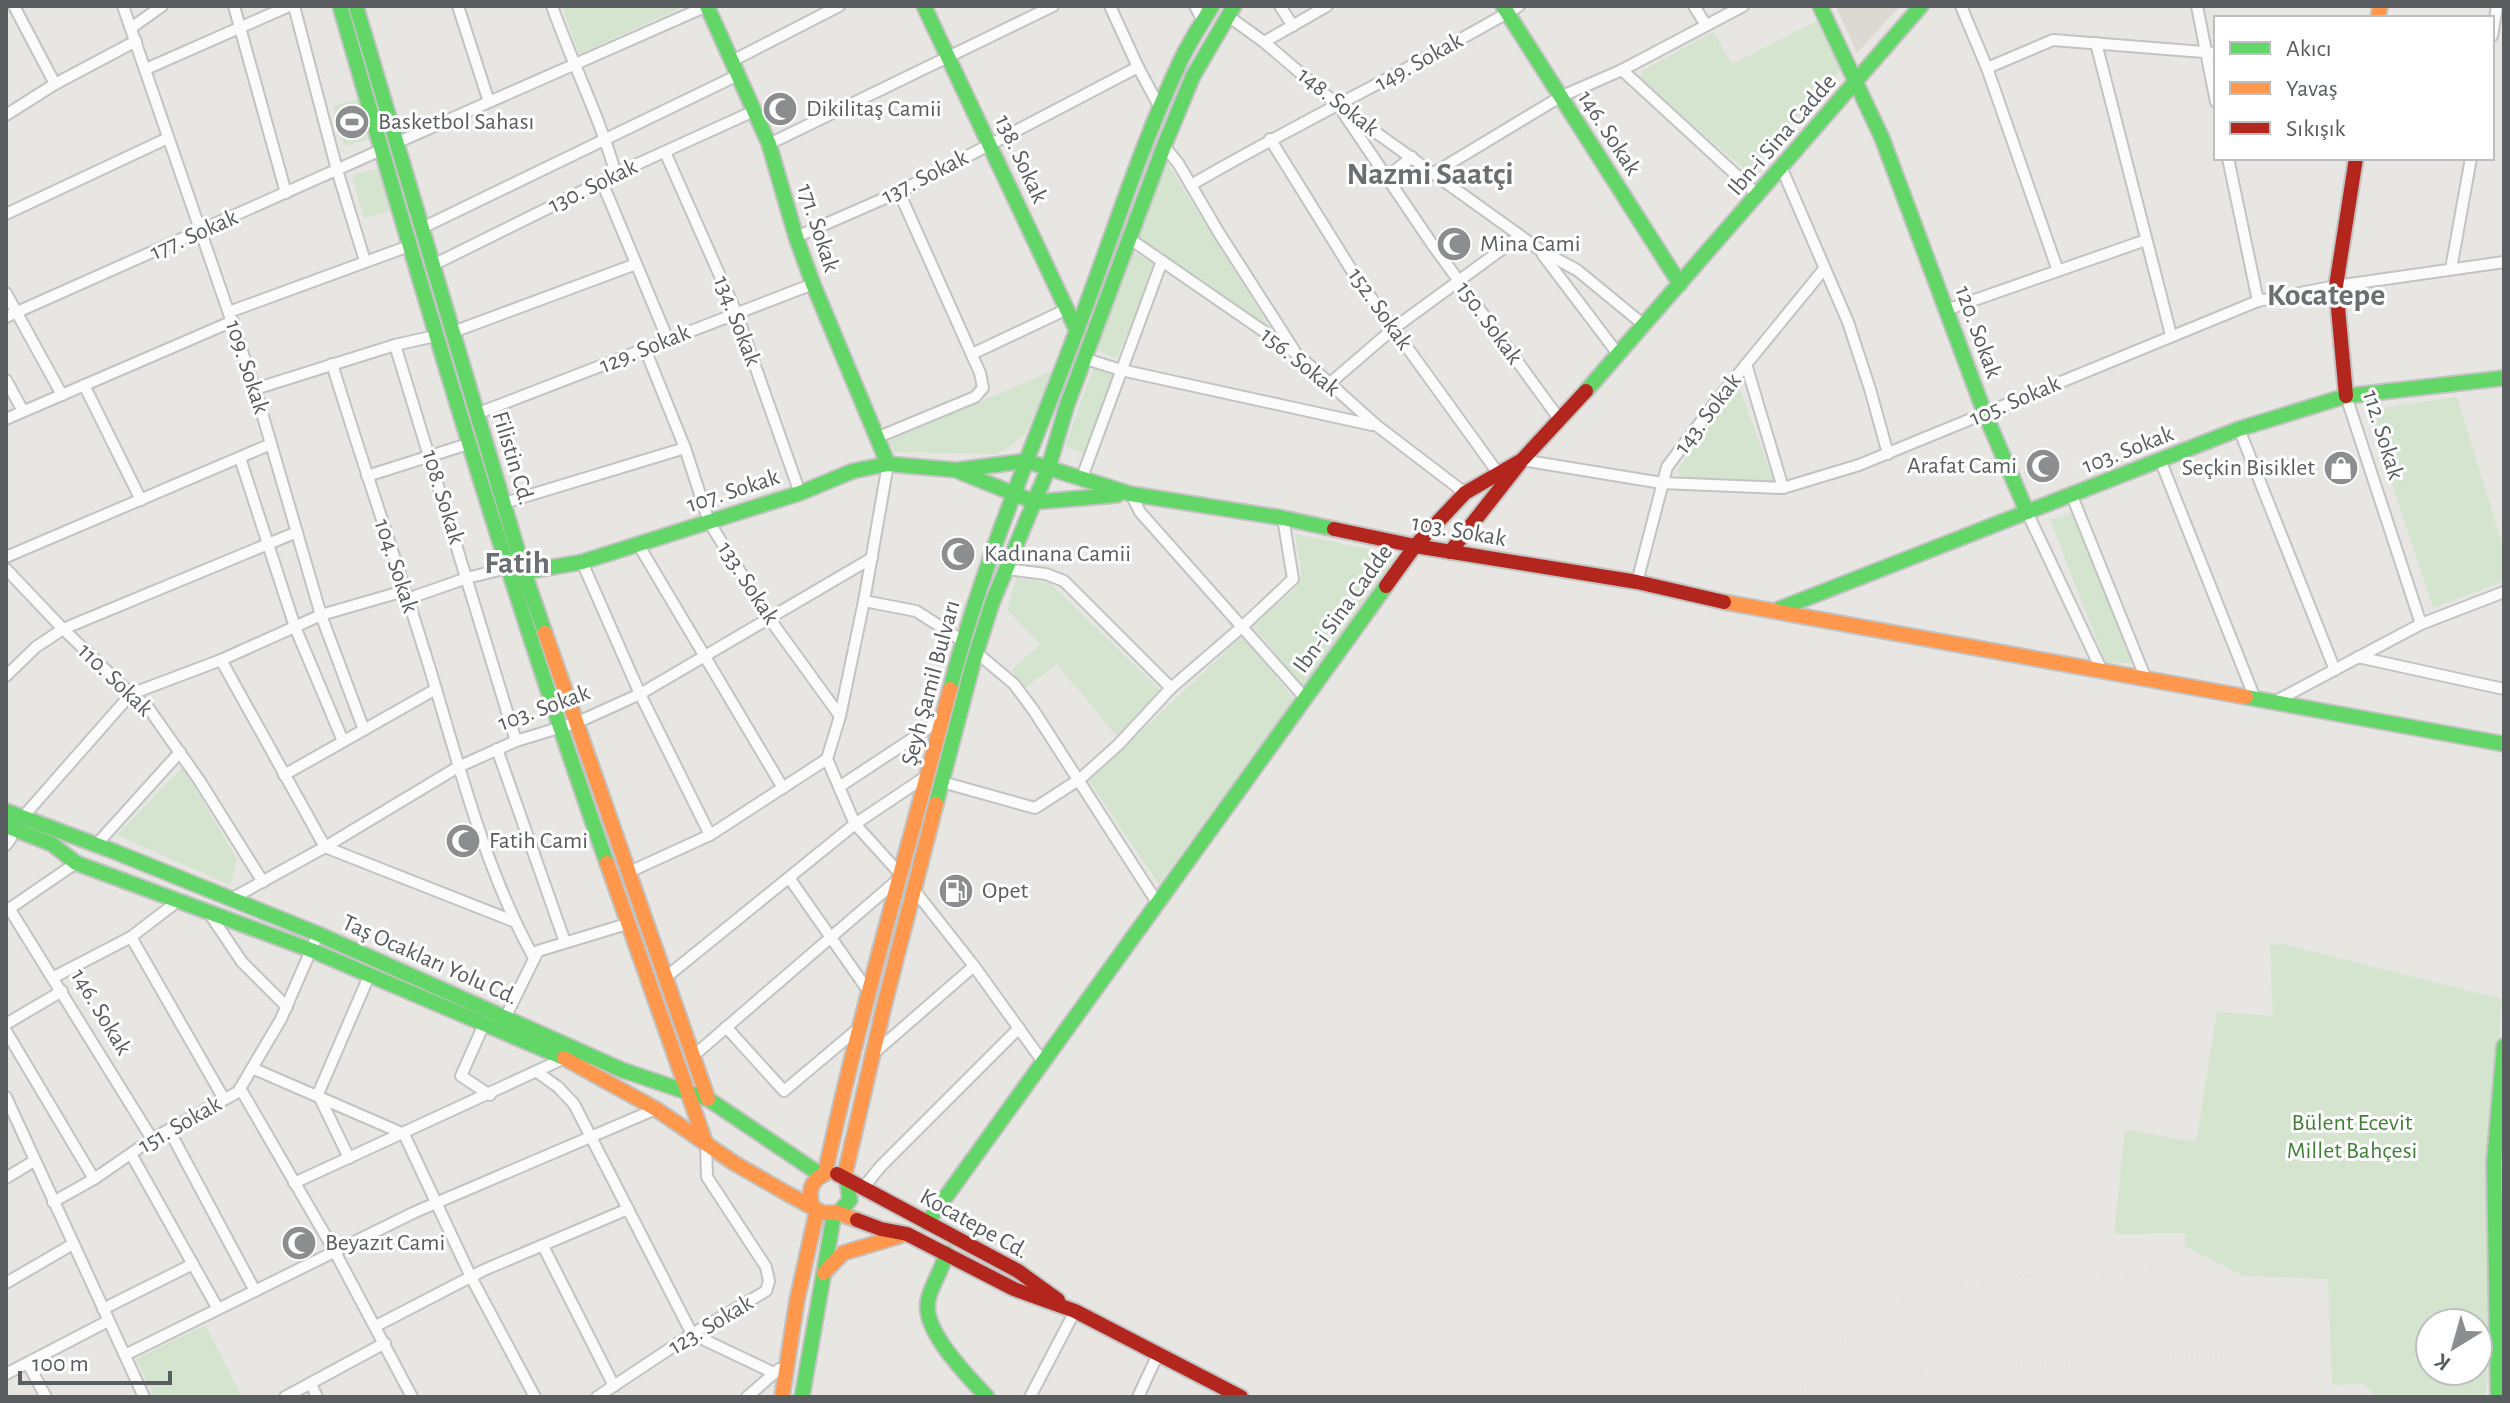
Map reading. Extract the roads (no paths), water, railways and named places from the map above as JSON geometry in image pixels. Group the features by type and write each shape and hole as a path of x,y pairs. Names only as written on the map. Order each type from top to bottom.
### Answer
{"main road":[{"name":"Filistin Cd.","path":"340,6 435,336 507,568 559,729 706,1144"},
{"name":"Filistin Cd.","path":"356,6 524,572 708,1099"},
{"name":"171. Sokak","path":"707,6 769,144 813,284 888,464"},
{"name":"138. Sokak","path":"924,6 1077,331"},
{"name":"Şeyh Şamil Bulvarı","path":"782,1397 815,1207 809,1191 823,1174 963,641 1012,494 1160,108 1180,62 1212,6"},
{"name":"120. Sokak","path":"1820,6 1882,138 1985,414 2027,512"},
{"name":"Ibn-i Sina Cadde","path":"927,1223 1415,546 1465,493 1522,460 1560,420 1855,84 1907,13 1921,6"},
{"name":"146. Sokak","path":"1510,8 1560,97 1680,284"},
{"name":"Şeyh Şamil Bulvarı","path":"802,1397 836,1214 850,1200 846,1180 874,1053 977,653 1006,569 1048,469 1067,405 1164,146 1193,76 1231,11"},
{"name":"112. Sokak","path":"2346,396 2336,286 2356,160"},
{"name":"103. Sokak","path":"1779,609 2239,429 2346,396 2504,378"},
{"path":"1450,552 1522,460"},
{"name":"103. Sokak","path":"1026,461 1131,494 1283,518 1415,546 1637,582 1699,597 1779,609 2504,744"},
{"path":"956,470 1026,461"},
{"name":"107. Sokak","path":"524,572 582,562 800,493 853,471 888,464 956,470"},
{"name":"103. Sokak","path":"956,470 1035,502 1131,494"},
{"path":"507,568 524,572"},
{"name":"Taş Ocakları Yolu Cd.","path":"6,811 318,934 622,1070 708,1099 823,1174"},
{"name":"Taş Ocakları Yolu Cd.","path":"7,837 52,844 76,863 311,950 565,1058 656,1109 706,1144 815,1207"},
{"path":"76,863 90,852 151,876 163,871"},
{"path":"2498,1397 2494,1162 2504,1046"},
{"path":"823,1174 835,1174 846,1180"},
{"name":"Kocatepe Cd.","path":"846,1180 1018,1271 1075,1311"},
{"path":"815,1207 836,1214"},
{"name":"Kocatepe Cd.","path":"836,1214 907,1234 1014,1289 1075,1311 1241,1397"},
{"path":"824,1273 843,1253 907,1234"},
{"path":"946,1253 945,1264 927,1301 926,1312 934,1332 987,1397"}],"street":[{"path":"14,6 55,84"},
{"name":"109. Sokak","path":"123,6 231,316 321,615 364,730"},
{"path":"131,28 162,6"},
{"path":"234,6 286,193"},
{"path":"146,69 291,6 365,261"},
{"path":"458,6 489,102"},
{"path":"552,6 572,64 605,138 616,175"},
{"path":"396,143 707,6"},
{"path":"422,228 605,138 735,68 839,6"},
{"path":"769,144 1053,6"},
{"path":"1110,6 1160,108"},
{"path":"1195,6 1203,21"},
{"path":"1280,6 1293,26"},
{"path":"1264,42 1327,6"},
{"path":"1694,6 1706,25"},
{"path":"1434,173 1560,97 1622,70 1743,6"},
{"path":"1961,6 1987,68 2058,271"},
{"path":"2197,6 2211,52 2214,82"},
{"name":"149. Sokak","path":"1191,185 1270,139 1339,106 1510,8"},
{"name":"148. Sokak","path":"1231,11 1339,106 1540,250 1577,270 1644,325"},
{"path":"1987,68 2053,40 2211,52"},
{"path":"6,115 55,84 136,41"},
{"path":"2096,43 2171,335"},
{"name":"137. Sokak","path":"796,237 899,192 1138,67"},
{"path":"1622,70 1758,195"},
{"name":"150. Sokak","path":"1339,106 1459,282 1560,420"},
{"name":"130. Sokak","path":"433,265 754,111"},
{"path":"6,214 168,138"},
{"name":"152. Sokak","path":"1270,139 1354,274 1498,473"},
{"path":"1164,146 1178,163 1298,355"},
{"name":"177. Sokak","path":"11,315 381,150"},
{"name":"134. Sokak","path":"665,152 736,312 800,493"},
{"path":"1387,177 1412,157"},
{"path":"2228,160 2258,301"},
{"path":"2451,269 2471,160"},
{"path":"1782,169 1848,322 1888,454"},
{"path":"602,182 668,340"},
{"path":"876,438 975,397 983,388 972,354 899,192"},
{"path":"1329,384 1393,329 1520,236"},
{"name":"156. Sokak","path":"1130,239 1298,355 1376,425 1465,493"},
{"path":"1946,310 2146,240"},
{"path":"6,419 231,316 409,246"},
{"path":"1540,250 1618,354"},
{"path":"1081,480 1162,261"},
{"name":"105. Sokak","path":"1522,460 1662,483 1783,488 1888,454 2258,301 2336,286 2504,262"},
{"path":"453,332 636,264"},
{"name":"143. Sokak","path":"1637,582 1667,467 1824,269"},
{"name":"129. Sokak","path":"476,414 813,284"},
{"path":"6,293 11,315 62,395"},
{"path":"972,354 1065,310"},
{"path":"255,389 395,345 435,336"},
{"name":"108. Sokak","path":"395,345 516,741"},
{"name":"133. Sokak","path":"645,349 685,448 709,522 769,618 840,716"},
{"path":"1086,359 1121,370 1376,425"},
{"name":"104. Sokak","path":"332,364 458,767 513,921 534,958"},
{"path":"1746,364 1783,488"},
{"path":"6,380 23,411"},
{"path":"84,385 141,500"},
{"name":"112. Sokak","path":"2346,396 2421,624"},
{"path":"2239,429 2335,670"},
{"path":"6,557 271,444"},
{"path":"367,476 468,444"},
{"path":"504,503 685,448"},
{"path":"240,458 295,627 343,741"},
{"path":"2161,462 2254,696"},
{"path":"627,873 710,835 827,759 840,716 864,601 888,464"},
{"path":"1131,494 1140,512 1306,699"},
{"path":"2072,496 2146,679"},
{"name":"120. Sokak","path":"2027,512 2102,671"},
{"path":"942,782 1035,808 1080,779 1118,745 1171,688 1293,579 1283,518"},
{"path":"6,676 36,647 63,629 297,532"},
{"path":"638,544 783,788"},
{"name":"103. Sokak","path":"231,899 458,767 516,741 578,722 640,694 872,558"},
{"path":"582,562 640,694 710,835"},
{"path":"22,818 131,694 221,660 321,615 507,568"},
{"name":"110. Sokak","path":"6,569 63,629 147,706 263,882"},
{"path":"1006,569 1046,574 1064,581 1171,688"},
{"path":"2276,701 2421,624 2504,592"},
{"path":"864,601 916,611 963,641"},
{"path":"977,653 1014,684 1080,779 1158,904"},
{"path":"2358,657 2504,689"},
{"path":"221,660 325,847 513,921"},
{"path":"284,775 436,689"},
{"path":"839,787 942,719"},
{"path":"497,749 565,942"},
{"path":"96,845 180,752"},
{"path":"692,1057 902,876 855,824 827,759"},
{"path":"665,978 855,824 928,775"},
{"path":"8,910 76,863"},
{"path":"790,879 869,992"},
{"path":"915,891 1043,1062"},
{"path":"54,977 131,937 178,901"},
{"name":"146. Sokak","path":"8,910 54,977 152,1139"},
{"path":"209,912 242,962 287,1007"},
{"path":"505,1018 538,951 630,923"},
{"name":"151. Sokak","path":"53,1202 240,1088 287,1007 318,934"},
{"path":"131,937 224,1099"},
{"path":"874,1053 974,966"},
{"path":"349,1158 318,1094 369,976"},
{"path":"6,1024 62,991"},
{"path":"485,1022 461,1076 490,1095"},
{"path":"726,1027 784,1091 860,1027"},
{"path":"863,1188 881,1166 1019,1028"},
{"path":"6,1031 94,1179"},
{"path":"294,1183 565,1058"},
{"path":"252,1068 318,1094 404,1134 471,1277 535,1397"},
{"path":"537,1072 569,1098 591,1135 692,1334 774,1373"},
{"path":"240,1088 335,1252 412,1397"},
{"path":"6,1097 144,1397"},
{"path":"125,1355 415,1212 656,1109"},
{"path":"169,1130 255,1291"},
{"name":"123. Sokak","path":"597,1397 692,1334 766,1291 769,1281 766,1267 707,1177 706,1144"},
{"path":"131,1154 218,1309"},
{"path":"6,1178 34,1161"},
{"path":"376,1326 471,1277 628,1209"},
{"path":"6,1283 73,1244"},
{"path":"543,1246 614,1386"},
{"path":"103,1309 193,1264"},
{"path":"1030,1397 1075,1311"},
{"path":"6,1374 108,1321"},
{"path":"285,1397 385,1343"},
{"path":"1138,1397 1158,1354"},
{"path":"747,1397 788,1361"},
{"path":"28,1364 46,1397"},
{"path":"311,1384 317,1397"}],"railway":[{"path":"1795,1397 1831,1352 1871,1320 1914,1298 1959,1285 2008,1278 2164,1271"},
{"path":"1842,1397 1879,1381 1944,1368 2312,1351"}],"place":[{"name":"Dikilitaş Camii","path":"780,109"},
{"name":"Basketbol Sahası","path":"352,122"},
{"name":"Mina Cami","path":"1454,244"},
{"name":"Arafat Cami","path":"2043,466"},
{"name":"Seçkin Bisiklet","path":"2341,468"},
{"name":"Kadınana Camii","path":"958,554"},
{"name":"Fatih Cami","path":"463,841"},
{"name":"Opet","path":"956,891"},
{"name":"Beyazıt Cami","path":"299,1243"}],"district":[{"name":"Nazmi Saatçi","path":"1430,174"},
{"name":"Kocatepe","path":"2326,295"},
{"name":"Fatih","path":"517,563"}],"park label":[{"name":"Bülent Ecevit Millet Bahçesi","path":"2352,1137"}]}
